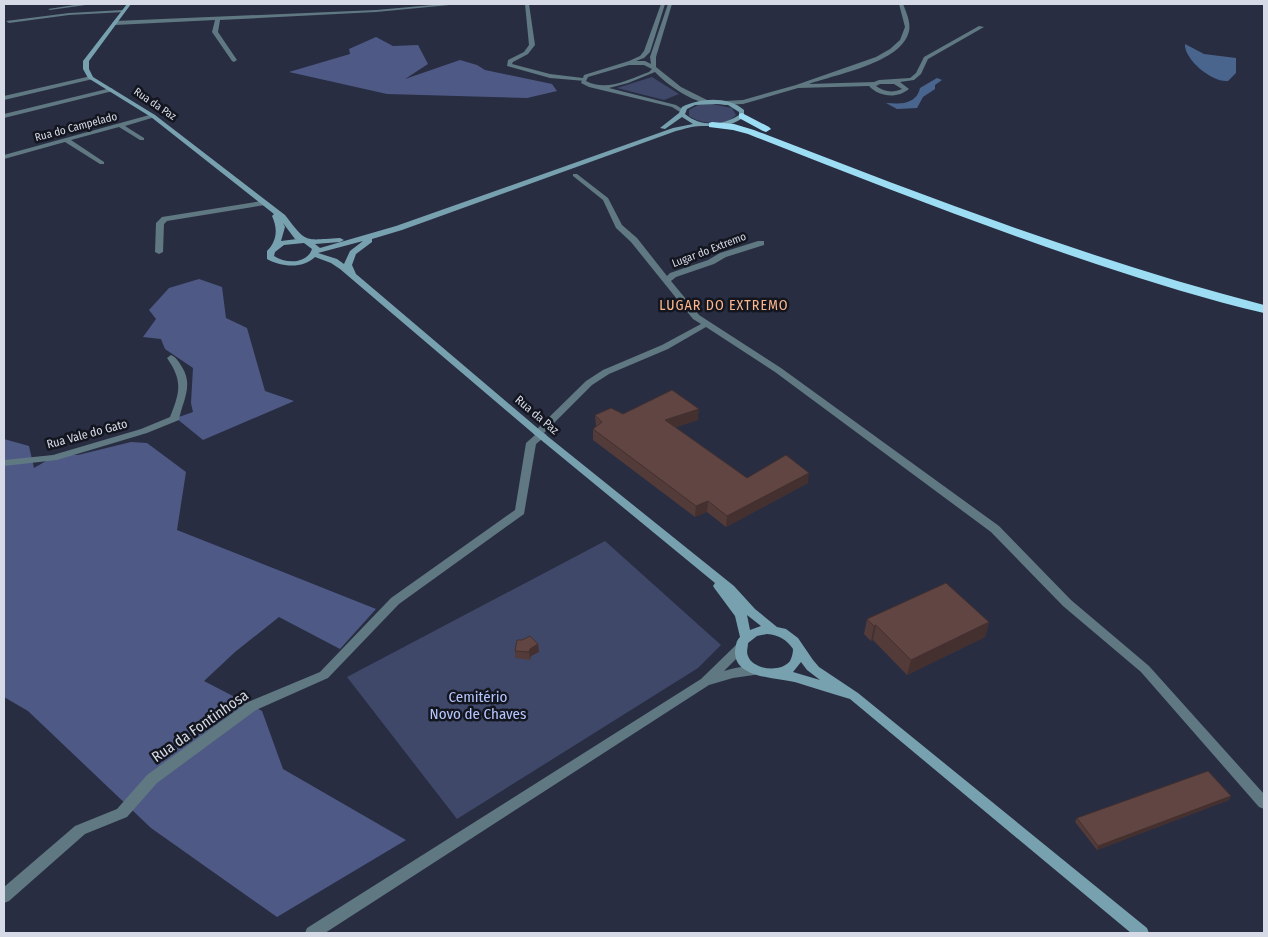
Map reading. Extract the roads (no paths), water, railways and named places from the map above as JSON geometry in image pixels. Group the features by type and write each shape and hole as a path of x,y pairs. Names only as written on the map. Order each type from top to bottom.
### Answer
{"highway":[{"path":"742,114 754,124 814,148 1051,235 1177,275 1264,298"},
{"path":"707,124 734,127 751,132 968,216 1047,244 1132,272 1264,309"}],"main road":[{"path":"92,78 86,69 86,61 129,4"},
{"name":"Rua da Paz","path":"92,78 153,116 282,217 298,237 316,248 315,253"},
{"path":"276,246 290,242 340,240 395,223 661,129 672,124 688,105 707,102 724,103 736,107 742,114 728,123 675,129 386,232 315,253 302,261"},
{"path":"682,113 691,121 707,124"},
{"path":"272,211 281,227 276,246 269,254 273,260 282,263 302,261 327,264 352,275"},
{"path":"352,275 348,265 352,253 367,241 386,232"},
{"path":"315,253 334,261 352,275"},
{"name":"Rua da Paz","path":"352,275 540,434 708,571"},
{"path":"708,571 730,589 758,619 790,638 814,670 854,696 1142,933"},
{"path":"708,571 741,615 744,661 757,671 796,677 854,696"},
{"path":"743,642 754,632 774,630"},
{"path":"776,674 794,666 799,658 799,650"}],"street":[{"path":"4,5 11,4"},
{"path":"45,10 91,4"},
{"path":"115,23 402,10 458,4"},
{"path":"527,4 532,45 519,57 510,61 509,65 550,76 582,80 586,84 593,86 674,106 682,113"},
{"path":"519,57 521,65 564,75 590,74 638,59 646,54 663,4"},
{"path":"593,86 612,86 651,73 654,68 653,57 670,4"},
{"path":"724,103 743,102 798,86 862,65 894,50 905,37 907,29 901,4"},
{"path":"328,13 336,5"},
{"path":"289,15 293,9"},
{"path":"10,21 69,14 123,11"},
{"path":"4,16 29,12"},
{"path":"218,18 215,32 234,60"},
{"path":"798,86 875,84 908,80 918,74 926,58 981,27"},
{"path":"624,64 639,62 654,68 666,79 707,102"},
{"path":"582,80 590,74"},
{"path":"4,98 92,78"},
{"path":"875,84 882,92 897,93 904,91 908,80"},
{"path":"890,82 905,87"},
{"path":"4,116 111,90"},
{"path":"742,114 756,99"},
{"name":"Rua do Campelado","path":"4,157 153,116"},
{"path":"120,125 142,138"},
{"path":"66,140 102,163"},
{"path":"575,175 606,199 620,226 634,240 696,317 778,370 995,529 1067,603 1145,669 1264,803"},
{"path":"159,252 160,223 165,219 262,203"},
{"name":"Lugar do Extremo","path":"666,281 674,275 761,243"},
{"name":"Rua da Fontinhosa","path":"4,896 80,830 122,813 152,779 252,706 324,674 395,601 520,512 531,443 589,382 606,372 666,347 706,324"},
{"name":"Rua Vale do Gato","path":"4,463 54,458 144,431 175,419 181,401 184,376 171,358"},
{"path":"312,933 705,682 743,642"},
{"path":"705,682 733,673 757,671"}],"district":[{"name":"LUGAR DO EXTREMO","path":"724,305"}],"park label":[{"name":"Cemitério Novo de Chaves","path":"478,706"}]}
